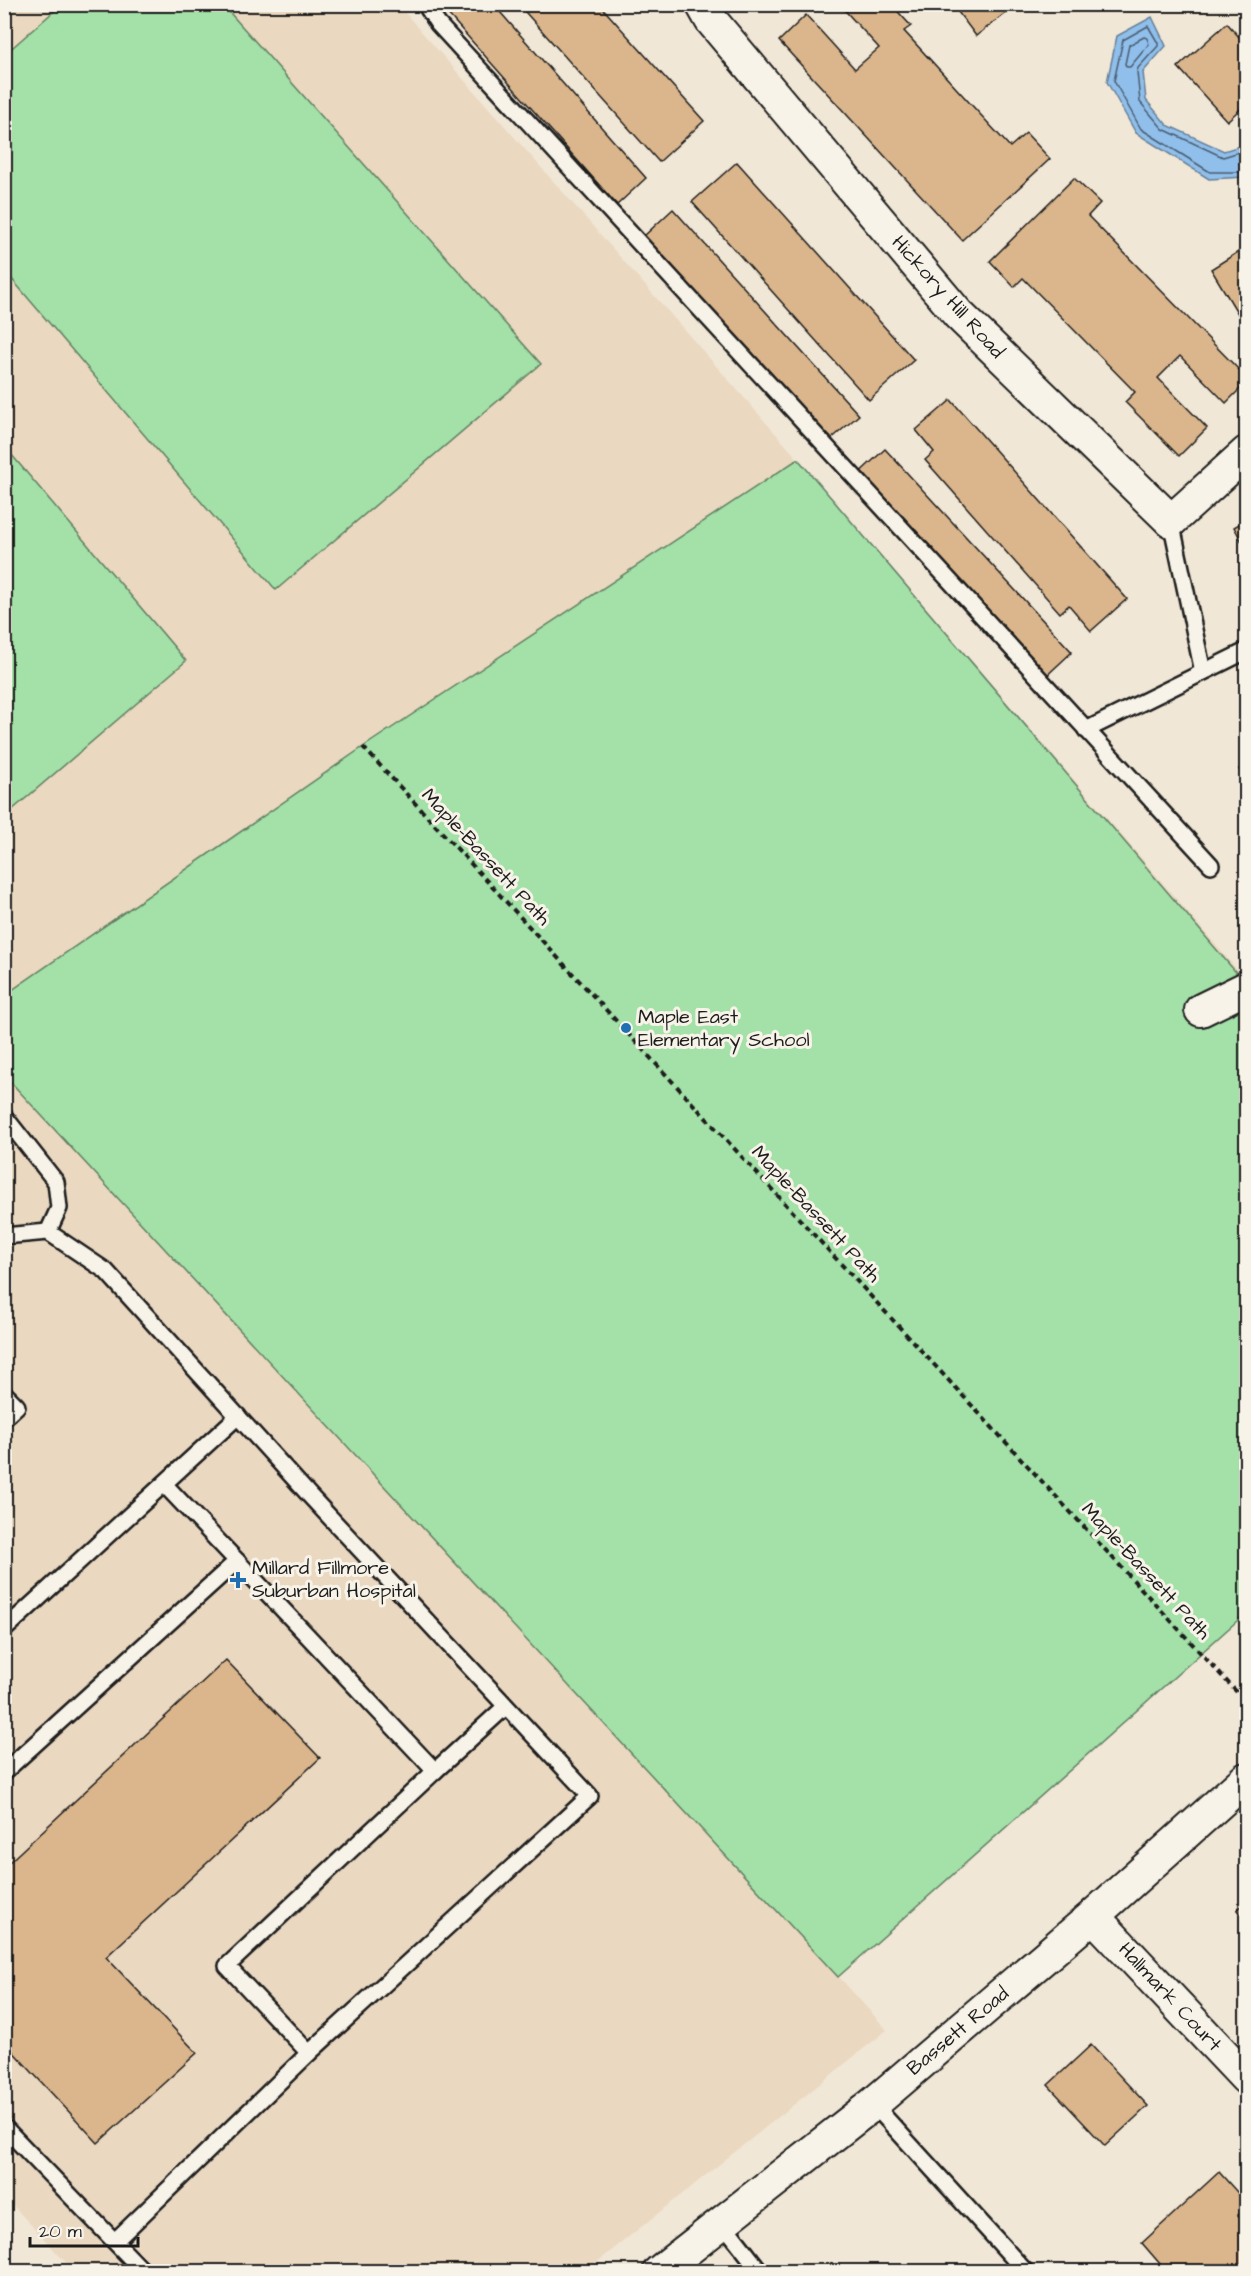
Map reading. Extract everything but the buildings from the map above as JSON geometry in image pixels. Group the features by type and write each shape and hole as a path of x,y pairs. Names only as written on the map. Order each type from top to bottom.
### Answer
{"street":[{"name":"Hickory Hill Road","path":"715,10 958,314 1171,521"},
{"path":"1171,521 1246,453"},
{"path":"1201,1010 1246,988"},
{"name":"Bassett Road","path":"659,2271 873,2104 1094,1916 1246,1779"},
{"name":"Hallmark Court","path":"1094,1916 1246,2078"}],"lane":[{"path":"425,4 438,24 1211,865"},
{"path":"1171,521 1203,672"},
{"path":"1086,729 1246,651"},
{"path":"4,1116 56,1182 59,1208 48,1232"},
{"path":"4,1236 48,1232 106,1271 505,1707 590,1796 309,2053 115,2241"},
{"path":"4,1393 17,1406 4,1418"},
{"path":"4,1630 238,1416"},
{"path":"164,1484 435,1771"},
{"path":"4,1772 237,1562"},
{"path":"309,2053 227,1966 505,1707"},
{"path":"873,2104 1026,2271"},
{"path":"4,2127 144,2271"},
{"path":"722,2222 761,2271"}],"path":[{"name":"Maple-Bassett Path","path":"363,747 1246,1702"}],"shaded area":[{"name":"Maple East Elementary School","path":"5,5 398,5 798,459 1246,980 1246,1613 839,1977 887,2030 586,2271 74,2271 5,2197"}],"green space":[{"path":"61,5 223,5 541,364 276,590 5,271 5,54"},
{"path":"5,447 186,661 4,816"},
{"name":"Maple East Elementary School","path":"798,459 1246,984 1246,1613 838,1977 5,1076 5,995 363,747"}],"water":[{"path":"1152,17 1166,46 1143,72 1146,100 1167,125 1224,151 1246,144 1246,177 1209,179 1136,133 1107,82 1117,36"}],"place":[{"name":"Maple East Elementary School","path":"626,1028"},
{"name":"Millard Fillmore Suburban Hospital","path":"238,1580"}]}
